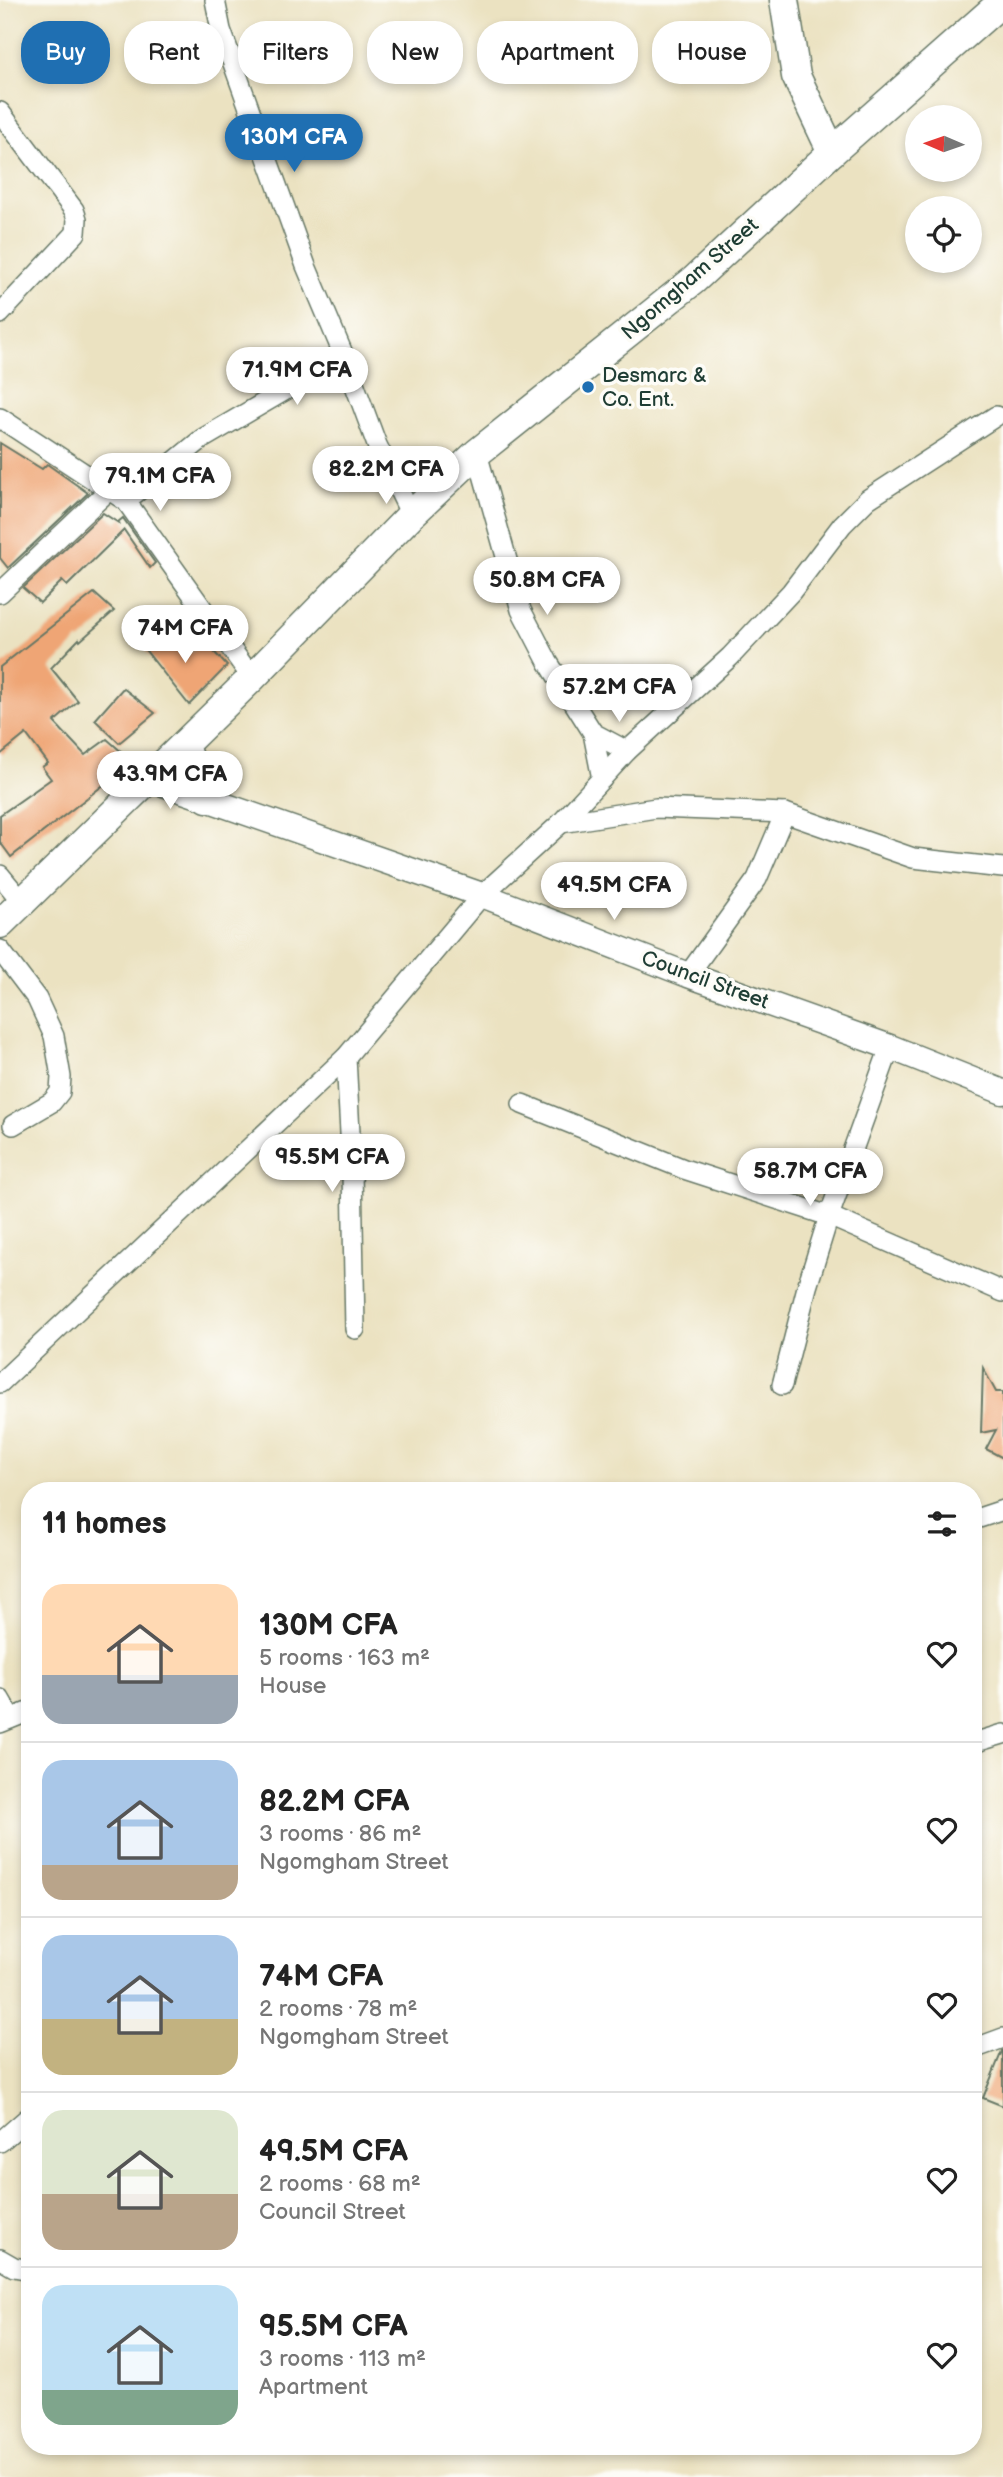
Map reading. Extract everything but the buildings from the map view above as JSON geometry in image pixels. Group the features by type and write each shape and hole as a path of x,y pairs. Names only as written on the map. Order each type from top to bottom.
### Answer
{"main road":[{"path":"784,0 796,76 832,152"},
{"name":"Ngomgham Street","path":"0,925 252,678 411,515 477,453 694,280 832,152 1003,1"}],"street":[{"path":"215,0 221,30 306,266 344,356 377,445 411,515"},
{"path":"0,112 74,210 77,219 76,233 0,314"},
{"path":"0,593 118,495 202,439 344,356"},
{"path":"0,1383 346,1057 482,895 561,823 627,751 730,657 791,592 842,525 868,499 996,416"},
{"path":"0,418 118,495 252,678"},
{"path":"477,453 521,610 548,662 593,733 602,779"},
{"path":"593,733 627,751"},
{"path":"184,744 207,800"},
{"name":"Council Street","path":"149,779 482,895 688,975 890,1047 1003,1092"},
{"path":"561,823 656,808 785,813 914,858 1003,868"},
{"path":"688,975 757,879 785,813"},
{"path":"0,875 23,903"},
{"path":"0,950 37,999 54,1036 61,1077 60,1092 52,1102 13,1125"},
{"path":"782,1385 828,1216 890,1047"},
{"path":"346,1057 352,1171 355,1329"},
{"path":"522,1104 684,1170 828,1216 1003,1292"},
{"path":"982,1517 1003,1510"},
{"path":"0,1699 14,1717"},
{"path":"982,1740 1003,1734"},
{"path":"982,2046 1003,2038"},
{"path":"0,2142 21,2124"},
{"path":"0,2259 21,2268"}],"place":[{"name":"Desmarc & Co. Ent.","path":"588,387"}]}
